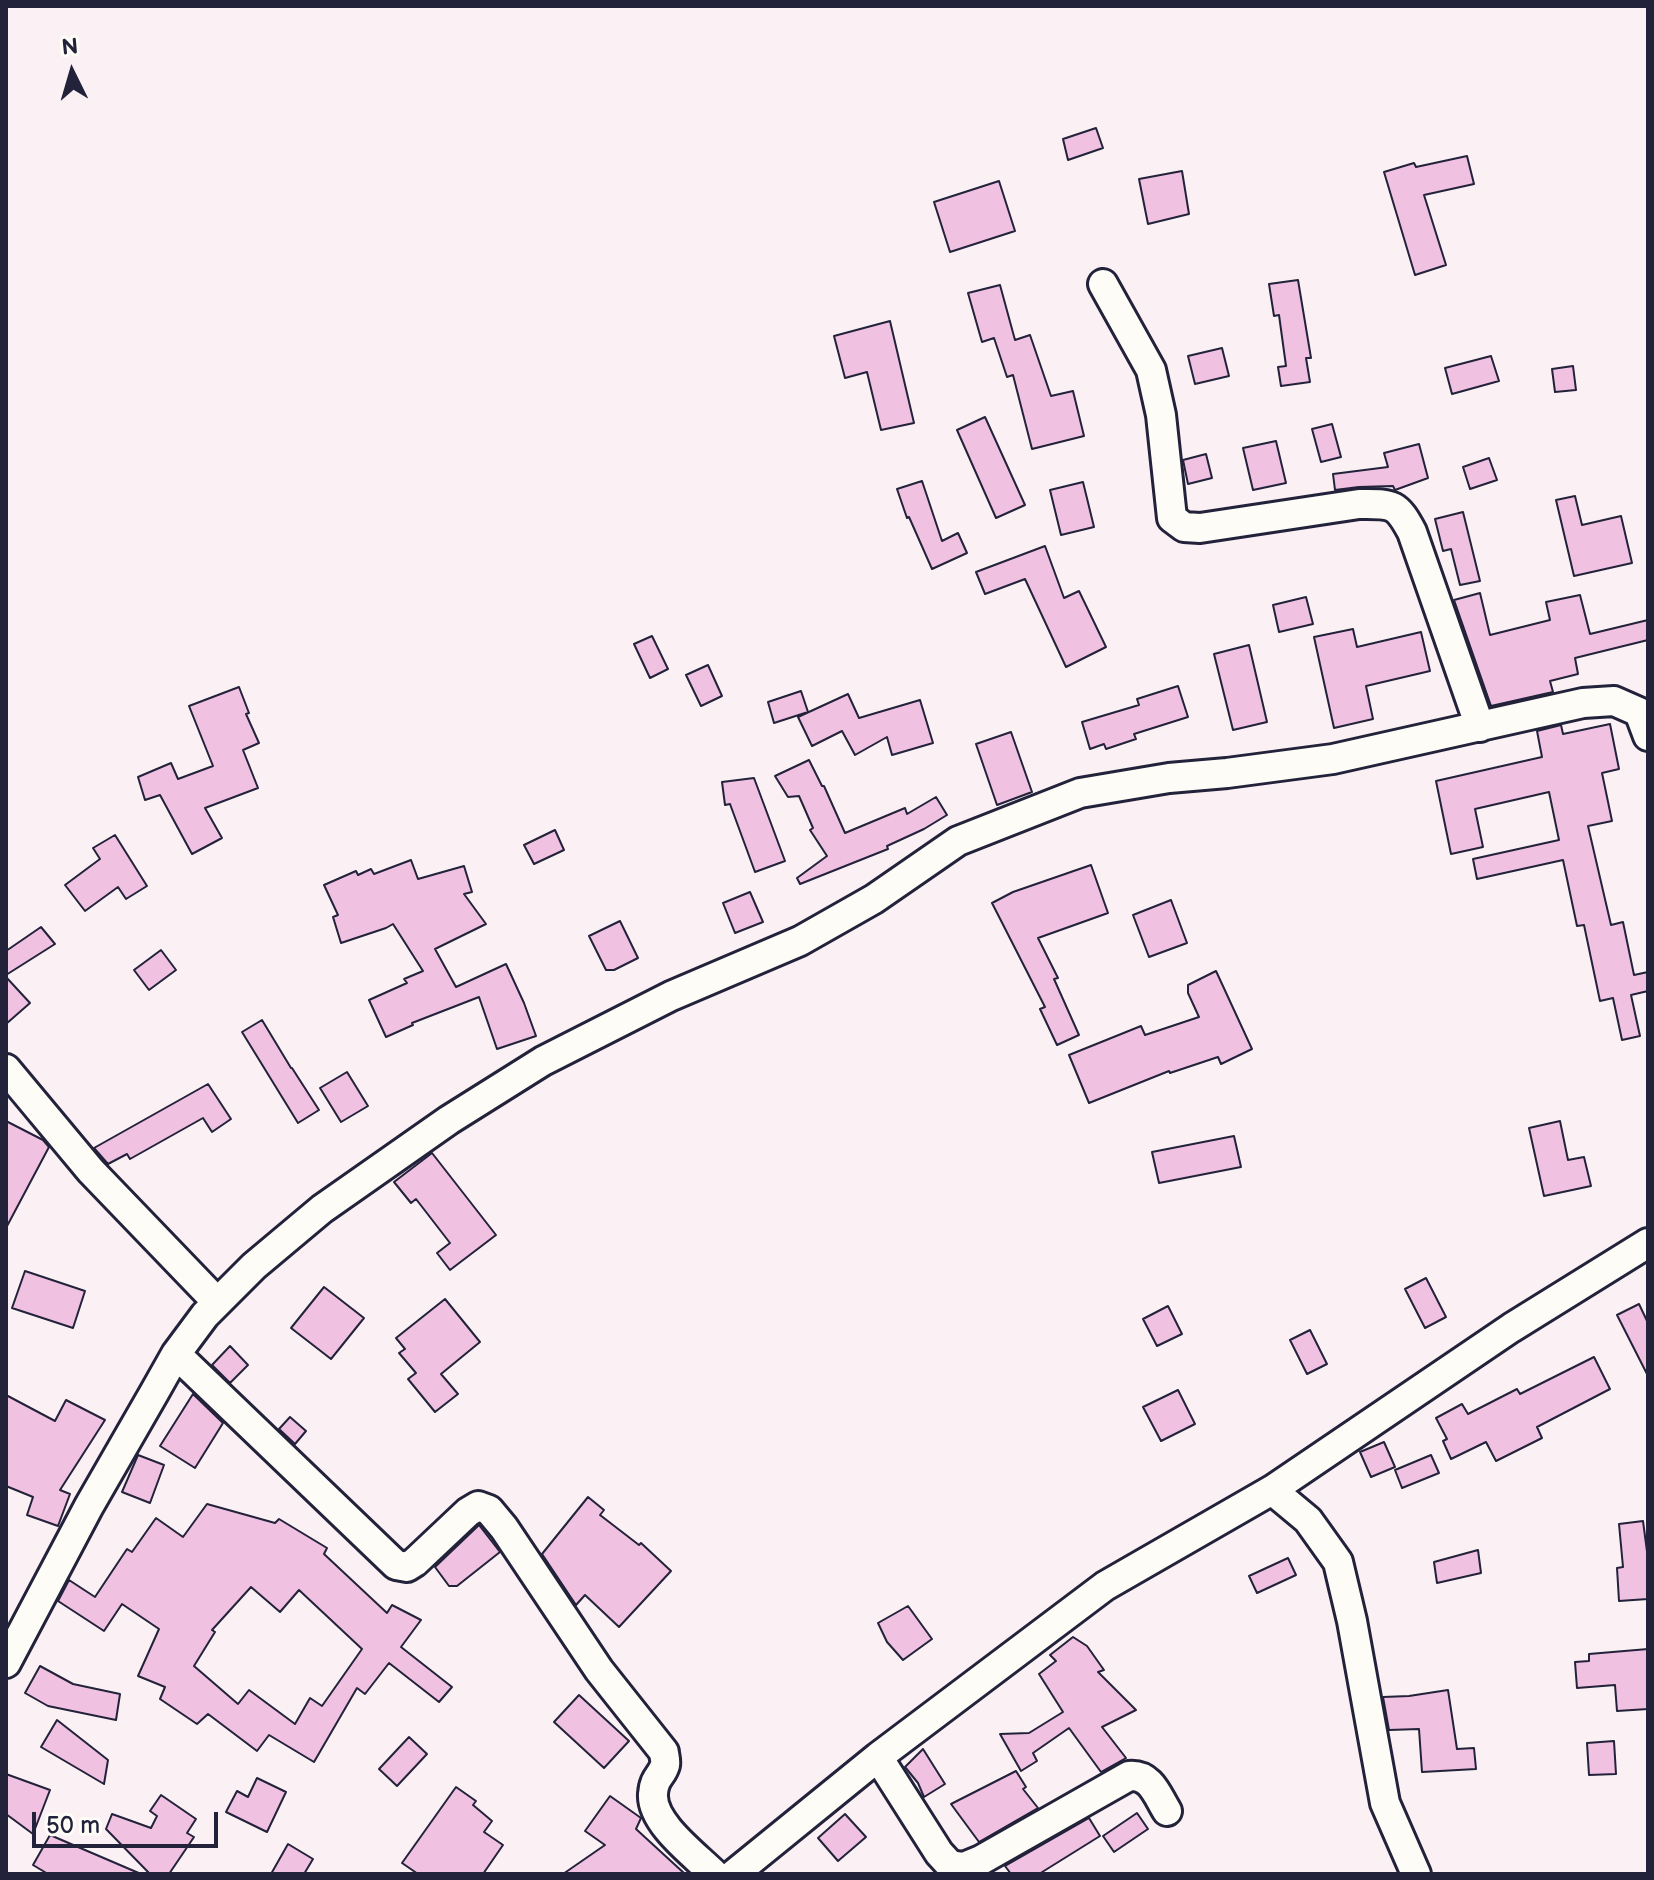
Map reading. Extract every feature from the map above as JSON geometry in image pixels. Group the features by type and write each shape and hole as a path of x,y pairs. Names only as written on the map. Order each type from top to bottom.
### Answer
{"street":[{"path":"1103,284 1151,370 1161,415 1172,518 1184,527 1200,528 1359,504 1385,504 1400,510 1412,532 1480,727"},
{"path":"6,1663 89,1506 176,1354 205,1315 254,1266 322,1209 449,1120 543,1061 671,996 800,941 874,899 958,841 1080,793 1140,782 1333,759 1583,703 1614,701 1639,712 1648,736"},
{"path":"6,1069 91,1171 217,1302"},
{"path":"734,1874 878,1757 1105,1586 1272,1490 1511,1328 1648,1243"},
{"path":"176,1354 396,1565 407,1567 415,1562 478,1506 489,1510 599,1670 664,1752 665,1766 654,1782 652,1799 657,1813 667,1828 714,1874"},
{"path":"1272,1490 1308,1520 1338,1562 1352,1621 1385,1803 1416,1874"},
{"path":"878,1757 939,1853 950,1865 964,1867 981,1860 1129,1776 1146,1778 1167,1811"}],"building":[{"path":"1096,128 1103,148 1068,160 1063,139"},
{"path":"1467,156 1474,184 1424,195 1446,265 1415,275 1384,172 1414,163 1416,167"},
{"path":"1182,171 1189,214 1148,224 1139,179"},
{"path":"999,181 1015,231 950,252 934,202"},
{"path":"1298,280 1311,358 1306,358 1310,382 1281,386 1278,367 1286,366 1279,315 1274,316 1269,284"},
{"path":"1000,285 1015,340 1030,335 1051,396 1073,391 1084,436 1032,449 1013,375 1007,377 994,338 982,342 968,293"},
{"path":"890,321 914,423 881,430 867,372 845,378 834,336"},
{"path":"1222,348 1229,376 1195,384 1188,356"},
{"path":"1491,356 1499,381 1452,394 1445,368"},
{"path":"1573,366 1576,390 1555,392 1552,369"},
{"path":"985,417 1025,505 996,518 957,430"},
{"path":"1332,424 1341,457 1321,462 1312,429"},
{"path":"1276,441 1286,483 1253,490 1243,448"},
{"path":"1419,444 1428,478 1395,490 1393,486 1335,490 1333,474 1388,467 1384,453"},
{"path":"1206,454 1212,478 1188,484 1183,460"},
{"path":"1489,458 1497,480 1470,489 1463,467"},
{"path":"922,481 942,541 958,533 967,553 932,569 907,518 897,489"},
{"path":"1083,482 1094,527 1061,535 1050,490"},
{"path":"1575,496 1582,525 1621,516 1632,563 1574,576 1556,500"},
{"path":"1463,512 1480,581 1460,585 1451,549 1443,551 1435,519"},
{"path":"1045,546 1064,598 1079,591 1106,647 1066,667 1025,579 985,594 976,572"},
{"path":"1480,593 1490,635 1550,620 1546,602 1580,595 1590,634 1648,620 1648,640 1575,658 1578,674 1550,681 1553,692 1491,706 1454,600"},
{"path":"1306,597 1313,624 1279,632 1273,605"},
{"path":"1353,629 1357,647 1421,632 1430,671 1366,686 1373,719 1334,728 1314,637"},
{"path":"652,636 668,669 650,678 634,644"},
{"path":"1249,645 1267,722 1233,730 1214,654"},
{"path":"708,665 722,696 701,706 686,675"},
{"path":"1178,686 1188,717 1134,734 1136,739 1106,749 1104,744 1090,749 1082,722 1139,705 1137,699"},
{"path":"239,687 249,713 246,714 259,743 243,750 258,788 205,808 222,838 192,854 160,795 145,800 138,777 171,763 178,779 213,766 189,706"},
{"path":"801,691 808,712 774,723 768,702"},
{"path":"848,694 859,718 920,700 933,743 892,755 887,737 855,755 842,731 812,746 798,717"},
{"path":"1610,724 1619,769 1602,773 1612,821 1588,826 1611,925 1623,922 1634,975 1648,972 1648,991 1631,995 1640,1036 1622,1040 1613,998 1600,1001 1584,925 1577,926 1563,860 1477,879 1473,859 1559,840 1549,792 1475,809 1483,847 1451,854 1436,781 1542,757 1537,731 1561,725 1563,734"},
{"path":"1011,732 1032,792 997,805 976,744"},
{"path":"809,760 845,833 905,808 907,814 936,797 947,815 887,846 888,849 800,884 797,878 827,856 810,830 813,828 799,796 788,797 775,776"},
{"path":"754,778 785,861 755,872 730,804 725,805 722,782"},
{"path":"555,830 564,850 534,864 524,845"},
{"path":"115,835 147,886 126,899 118,887 85,911 65,885 100,859 93,848"},
{"path":"411,860 418,879 464,866 472,892 464,894 486,924 435,949 456,987 506,964 536,1036 497,1049 479,997 412,1023 386,1037 369,1000 407,983 404,979 423,971 393,924 341,943 333,917 338,915 324,885 356,871 358,875 371,869 374,874"},
{"path":"1091,865 1108,913 1038,938 1058,978 1054,979 1079,1035 1057,1045 1040,1009 1045,1007 992,903 1013,892"},
{"path":"750,892 763,922 735,933 723,903"},
{"path":"1171,900 1187,943 1149,957 1133,915"},
{"path":"620,921 638,958 614,970 606,970 589,936"},
{"path":"41,927 55,944 6,975 6,951"},
{"path":"161,950 176,970 149,990 134,970"},
{"path":"1216,971 1252,1049 1221,1064 1218,1057 1169,1071 1089,1103 1069,1055 1141,1026 1145,1035 1199,1017 1188,993 1188,985"},
{"path":"6,977 30,1003 6,1024"},
{"path":"262,1020 319,1110 298,1123 242,1032"},
{"path":"347,1072 368,1106 341,1122 320,1088"},
{"path":"208,1084 231,1119 212,1132 203,1118 130,1159 127,1154 108,1164 94,1148"},
{"path":"6,1121 43,1140 49,1147 6,1228"},
{"path":"1560,1121 1568,1160 1584,1157 1591,1186 1544,1196 1529,1128"},
{"path":"1234,1136 1241,1167 1159,1183 1152,1152"},
{"path":"432,1153 496,1235 450,1270 437,1253 450,1243 416,1199 411,1203 394,1182"},
{"path":"25,1271 85,1291 73,1328 12,1308"},
{"path":"1426,1278 1446,1317 1425,1328 1405,1289"},
{"path":"324,1287 364,1318 331,1359 291,1328"},
{"path":"445,1299 480,1342 441,1374 458,1394 435,1412 408,1379 416,1373 399,1353 405,1349 396,1338"},
{"path":"1639,1304 1648,1323 1648,1376 1617,1315"},
{"path":"1168,1306 1182,1334 1157,1346 1143,1319"},
{"path":"1310,1330 1327,1364 1307,1374 1290,1340"},
{"path":"230,1346 248,1365 230,1383 212,1365"},
{"path":"1594,1357 1610,1389 1537,1427 1542,1438 1496,1461 1486,1442 1451,1459 1443,1441 1447,1439 1436,1418 1462,1404 1468,1414 1517,1389 1520,1394"},
{"path":"1178,1390 1195,1424 1161,1441 1143,1407"},
{"path":"193,1394 223,1423 195,1468 160,1446"},
{"path":"6,1395 55,1421 66,1400 105,1420 60,1490 70,1494 58,1526 27,1515 33,1497 6,1486"},
{"path":"290,1417 306,1431 295,1444 279,1429"},
{"path":"1384,1442 1395,1467 1371,1477 1360,1452"},
{"path":"138,1455 164,1465 150,1503 122,1492"},
{"path":"1431,1455 1439,1473 1402,1488 1395,1470"},
{"path":"588,1497 604,1510 600,1515 639,1545 641,1543 671,1571 619,1627 585,1595 576,1605 542,1554"},
{"path":"207,1504 275,1523 279,1519 327,1548 324,1554 387,1613 392,1605 421,1620 401,1647 452,1687 439,1702 389,1663 365,1694 357,1688 314,1762 269,1735 257,1751 208,1714 197,1724 160,1699 165,1687 138,1676 159,1629 122,1604 104,1631 58,1601 69,1580 95,1597 127,1549 132,1552 156,1518 183,1537","holes":["251,1587 280,1612 299,1590 362,1649 322,1706 310,1698 295,1724 249,1690 238,1704 194,1666 215,1632 212,1630"]},
{"path":"1643,1521 1648,1559 1648,1599 1619,1601 1617,1568 1623,1567 1619,1524"},
{"path":"479,1525 500,1552 457,1586 449,1586 435,1567"},
{"path":"1478,1550 1481,1573 1437,1583 1434,1562"},
{"path":"1288,1558 1296,1575 1257,1593 1249,1576"},
{"path":"908,1606 932,1639 903,1660 887,1642 878,1623"},
{"path":"1073,1637 1087,1646 1104,1670 1098,1672 1136,1710 1102,1727 1126,1758 1101,1772 1069,1728 1033,1753 1037,1761 1021,1771 1000,1734 1029,1733 1063,1712 1039,1674 1056,1661 1050,1655"},
{"path":"1648,1649 1648,1709 1617,1711 1615,1685 1577,1688 1575,1662 1589,1661 1589,1654"},
{"path":"40,1666 73,1684 120,1694 116,1720 48,1706 25,1693"},
{"path":"1448,1690 1457,1749 1474,1748 1476,1769 1422,1772 1419,1729 1389,1730 1383,1697"},
{"path":"579,1695 629,1741 604,1768 554,1722"},
{"path":"57,1720 108,1760 104,1784 41,1747"},
{"path":"409,1737 427,1754 397,1786 379,1769"},
{"path":"1614,1741 1616,1774 1589,1775 1587,1743"},
{"path":"923,1749 945,1784 924,1797 918,1783 905,1767"},
{"path":"1016,1771 1026,1787 1023,1789 1038,1808 979,1842 951,1804"},
{"path":"6,1774 50,1790 33,1834 6,1814"},
{"path":"257,1778 286,1792 267,1832 226,1812 237,1791 248,1797"},
{"path":"456,1787 476,1801 473,1805 492,1821 484,1832 503,1845 483,1874 418,1874 402,1863"},
{"path":"161,1795 196,1819 187,1833 194,1837 169,1874 150,1874 106,1829 112,1814 151,1828 157,1816 150,1811"},
{"path":"610,1796 641,1818 636,1829 685,1874 563,1874 605,1845 585,1831"},
{"path":"1137,1813 1148,1829 1114,1852 1103,1836"},
{"path":"845,1814 866,1837 838,1861 818,1838"},
{"path":"1089,1818 1100,1836 1039,1874 1011,1874 1005,1866"},
{"path":"50,1835 141,1874 48,1874 33,1865"},
{"path":"288,1844 313,1859 304,1874 271,1874"}]}
